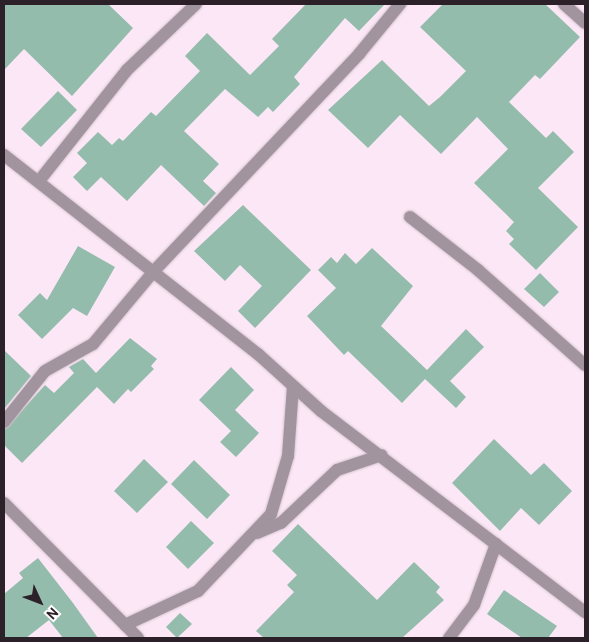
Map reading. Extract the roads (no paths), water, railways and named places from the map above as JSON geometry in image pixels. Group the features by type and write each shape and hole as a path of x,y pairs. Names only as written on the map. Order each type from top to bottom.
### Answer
{"street":[{"path":"39,181 127,70 196,4"},
{"path":"4,422 45,372 93,344 154,271 359,54 400,4"},
{"path":"564,4 585,22"},
{"path":"4,155 154,271 293,387 585,612"},
{"path":"410,217 478,270 585,365"},
{"path":"125,625 198,591 255,534 279,498 288,456 293,387"},
{"path":"255,534 281,523 337,470 382,455"},
{"path":"4,503 138,638"},
{"path":"449,638 474,605 496,544"}]}
